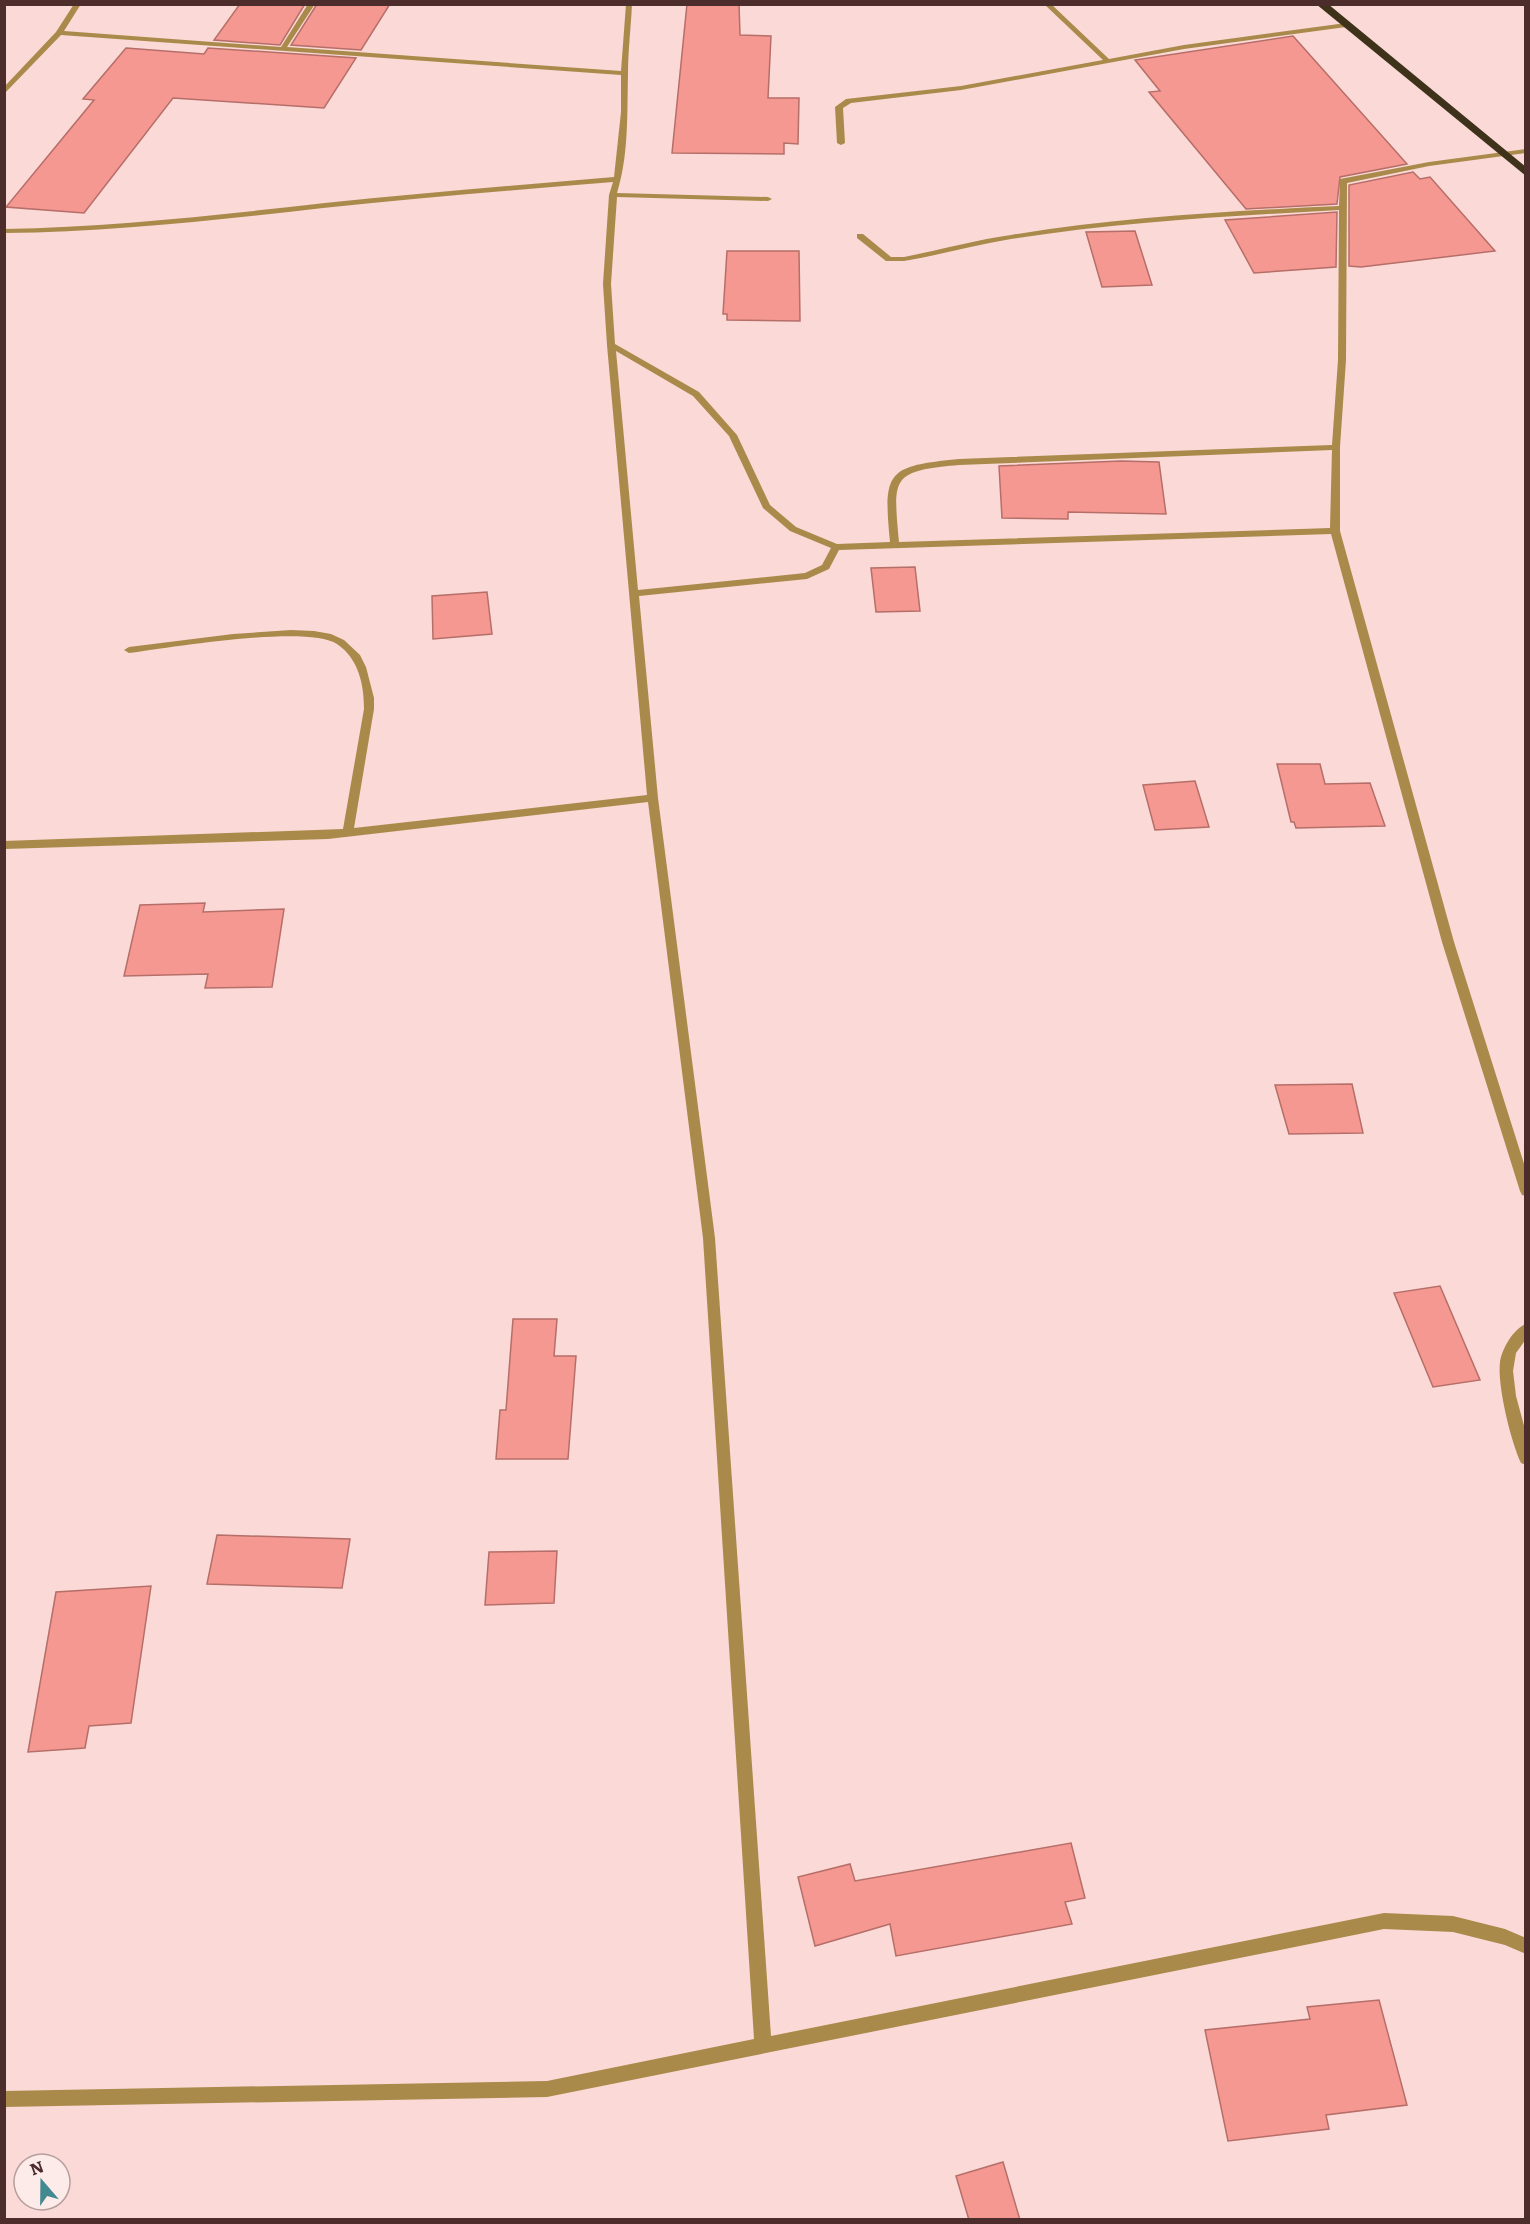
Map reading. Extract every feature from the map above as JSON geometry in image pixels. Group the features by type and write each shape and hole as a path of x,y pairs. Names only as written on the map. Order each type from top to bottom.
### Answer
{"highway":[{"path":"1321,4 1526,173"}],"street":[{"path":"4,92 16,74 58,33 78,4"},
{"path":"282,50 312,4"},
{"path":"629,4 624,73 625,112 618,179 613,195 607,284 611,345 653,798 708,1238 763,2046"},
{"path":"1047,4 1108,61"},
{"path":"841,143 839,107 849,101 961,88 1184,46 1346,25"},
{"path":"58,33 624,73"},
{"path":"1526,152 1343,181 1342,360 1336,447 1335,531 1448,942 1526,1191"},
{"path":"4,231 90,230 189,222 407,197 618,179"},
{"path":"613,195 768,199"},
{"path":"860,236 889,259 904,259 1009,238 1074,228 1219,214 1342,208"},
{"path":"611,345 696,394 734,435 766,506 794,529 836,547 1335,531"},
{"path":"895,544 891,500 894,482 903,471 913,467 959,462 1336,447"},
{"path":"634,593 807,576 826,567 836,547"},
{"path":"129,650 292,633 330,637 347,647 364,671 370,691 348,833"},
{"path":"4,845 142,843 348,833 653,798"},
{"path":"1526,1329 1517,1338 1507,1362 1511,1396 1526,1459"},
{"path":"4,2098 547,2089 1384,1922 1453,1924 1526,1946"}],"building":[{"path":"240,4 305,4 280,45 214,40"},
{"path":"317,4 390,4 361,50 291,45"},
{"path":"687,4 739,4 740,35 771,36 768,98 799,98 798,144 784,143 784,154 672,153"},
{"path":"1293,36 1407,164 1340,177 1337,204 1246,209 1149,92 1160,91 1135,60"},
{"path":"126,48 204,54 208,48 356,58 324,108 173,98 84,213 6,207 94,100 83,99"},
{"path":"1413,172 1420,179 1430,177 1495,251 1361,267 1349,266 1349,185"},
{"path":"1337,212 1336,267 1254,273 1225,220"},
{"path":"1135,231 1152,285 1102,287 1086,232"},
{"path":"727,251 799,251 800,321 727,320 727,314 723,314"},
{"path":"1121,461 1159,462 1166,514 1068,512 1068,519 1002,518 999,466"},
{"path":"915,567 920,611 876,612 871,568"},
{"path":"487,592 492,634 433,639 432,596"},
{"path":"1277,764 1320,764 1325,784 1370,783 1385,826 1296,828 1294,822 1291,822"},
{"path":"1195,781 1209,827 1155,830 1143,785"},
{"path":"205,903 203,912 284,909 272,987 205,988 208,974 124,976 140,905"},
{"path":"1352,1084 1363,1133 1289,1134 1275,1085"},
{"path":"1440,1286 1480,1380 1433,1387 1394,1293"},
{"path":"513,1319 557,1319 554,1356 576,1356 568,1459 496,1459 500,1410 506,1410"},
{"path":"217,1535 350,1539 342,1588 207,1584"},
{"path":"557,1551 554,1603 485,1605 489,1552"},
{"path":"151,1586 131,1723 89,1726 85,1748 28,1752 56,1592"},
{"path":"1071,1843 1085,1898 1065,1902 1072,1924 896,1956 890,1924 815,1946 798,1877 850,1864 855,1881"},
{"path":"1379,2000 1407,2105 1326,2115 1329,2129 1228,2141 1205,2030 1310,2019 1307,2007"},
{"path":"1003,2162 1020,2220 969,2220 956,2176"}]}
